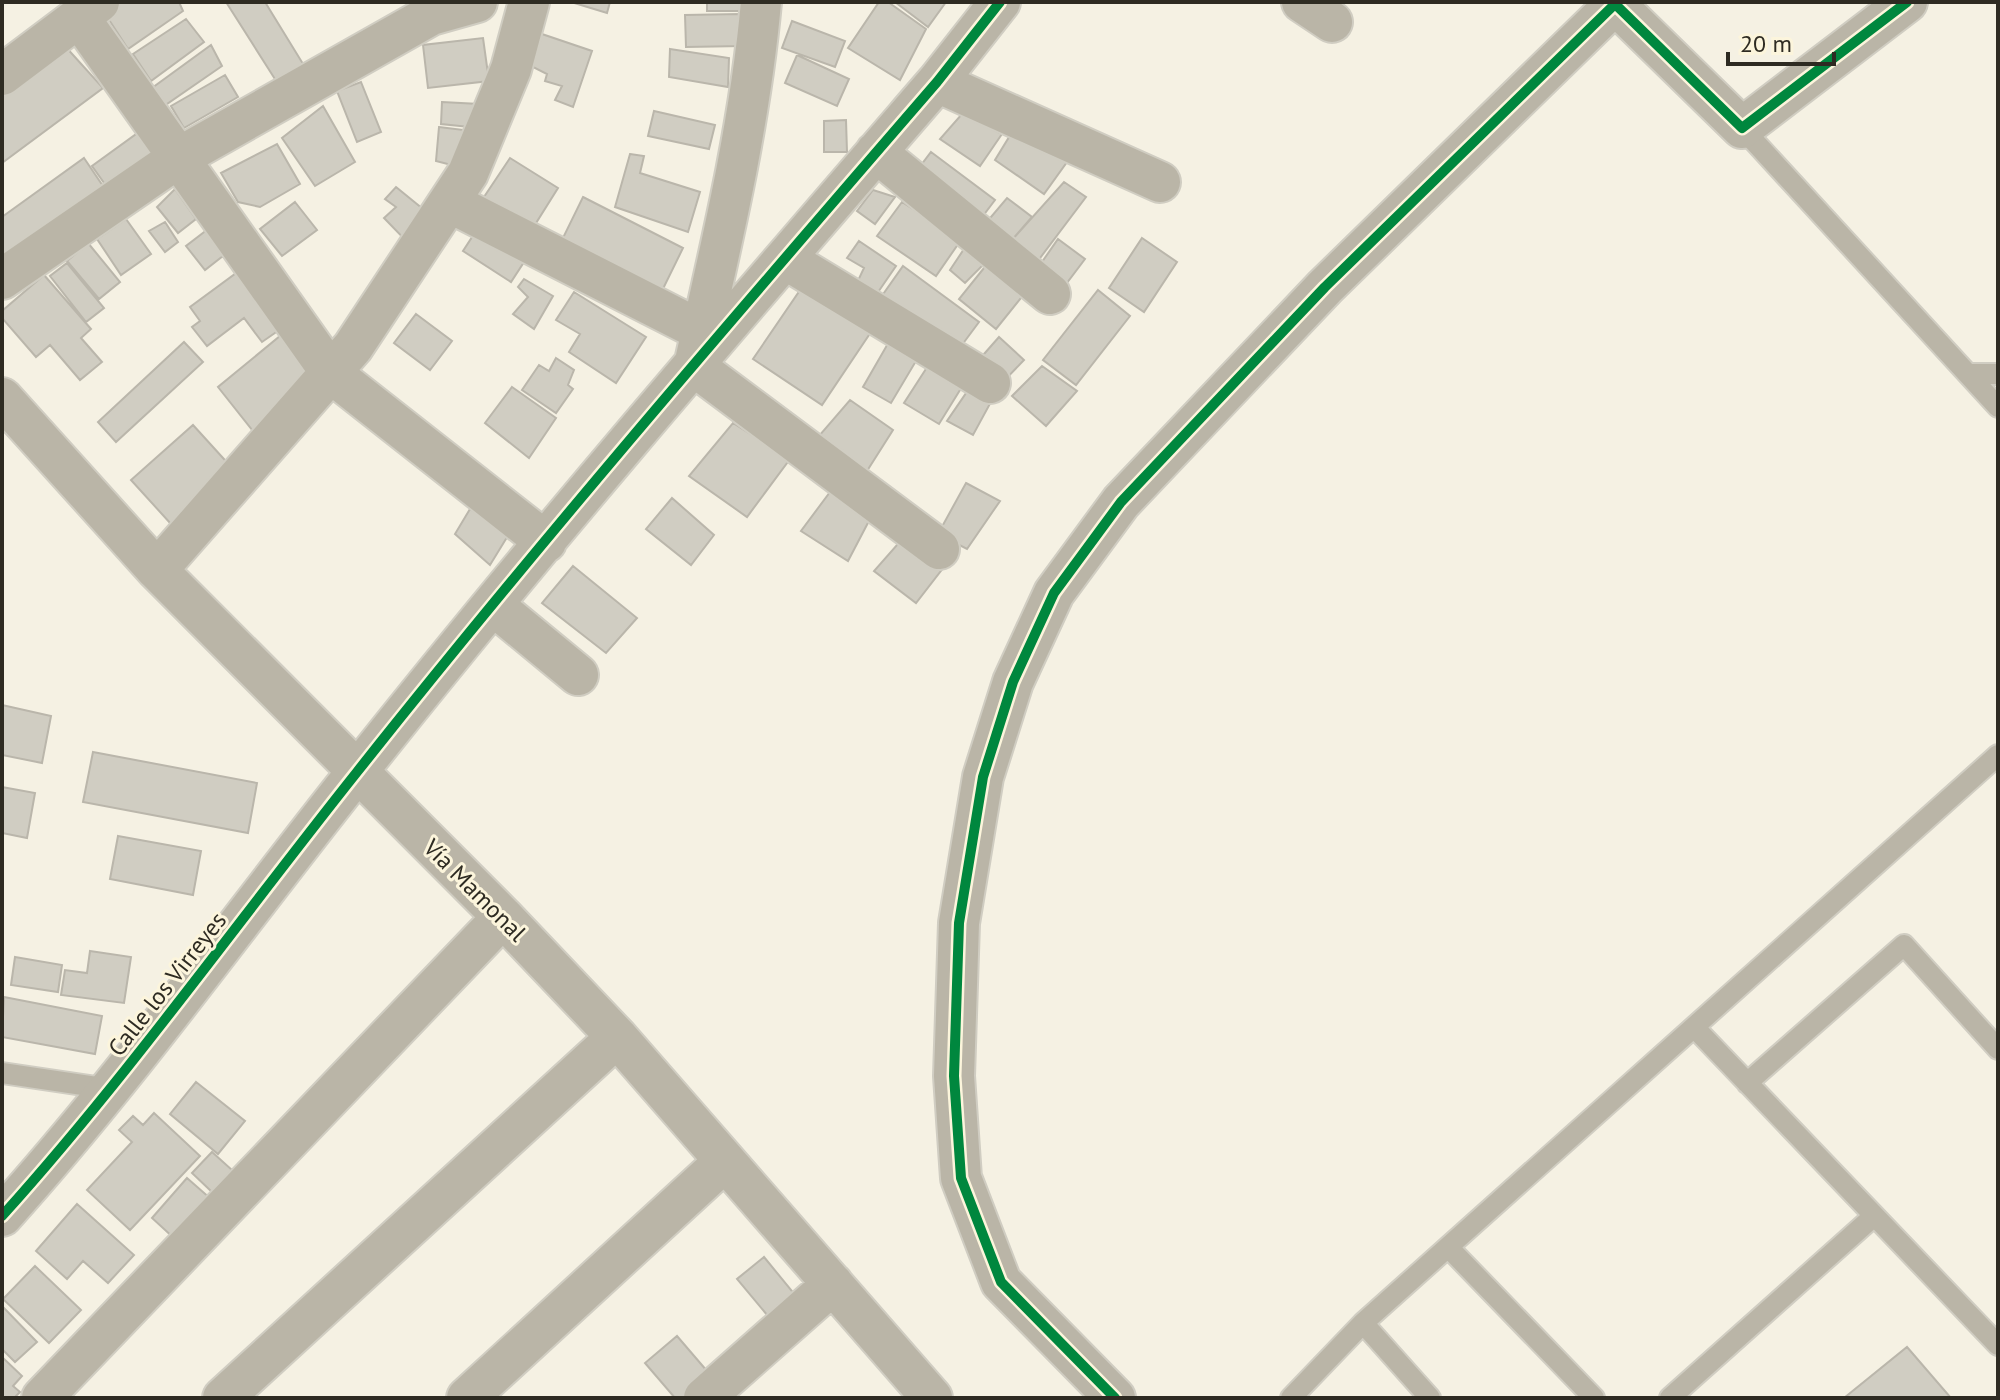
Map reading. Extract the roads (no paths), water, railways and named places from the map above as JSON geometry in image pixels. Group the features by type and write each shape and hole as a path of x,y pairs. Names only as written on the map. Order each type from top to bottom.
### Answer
{"street":[{"path":"2,279 178,158 431,15 477,2"},
{"path":"157,570 353,347 468,173 511,69 529,2"},
{"path":"698,348 728,220 758,41 761,2"},
{"name":"Calle los Virreyes","path":"2,1216 70,1140 357,771 546,542 698,348 785,259 937,82 1000,2"},
{"path":"1115,1398 1001,1282 961,1178 954,1076 959,923 983,777 1013,682 1054,593 1121,502 1325,287 1616,3 1742,128 1907,2"},
{"path":"2,75 89,9 178,158 331,373 546,542"},
{"path":"937,82 1160,182"},
{"path":"876,152 1050,294"},
{"path":"449,202 698,348 939,549"},
{"path":"785,259 990,383"},
{"name":"Vía Mamonal","path":"2,398 157,570 503,917 617,1037 932,1398"},
{"path":"493,605 578,675"},
{"path":"42,1398 503,917"},
{"path":"223,1398 617,1037"},
{"path":"467,1398 725,1161"},
{"path":"704,1398 833,1284"}],"lane":[{"path":"1742,128 1998,407"},
{"path":"1968,374 1998,374"},
{"path":"1291,1398 1363,1323 1998,755"},
{"path":"1747,1083 1904,945 1998,1049"},
{"path":"1694,1027 1998,1345"},
{"path":"2,1073 110,1089"},
{"path":"1670,1398 1874,1216"},
{"path":"1448,1247 1594,1398"},
{"path":"1363,1323 1430,1398"}]}
